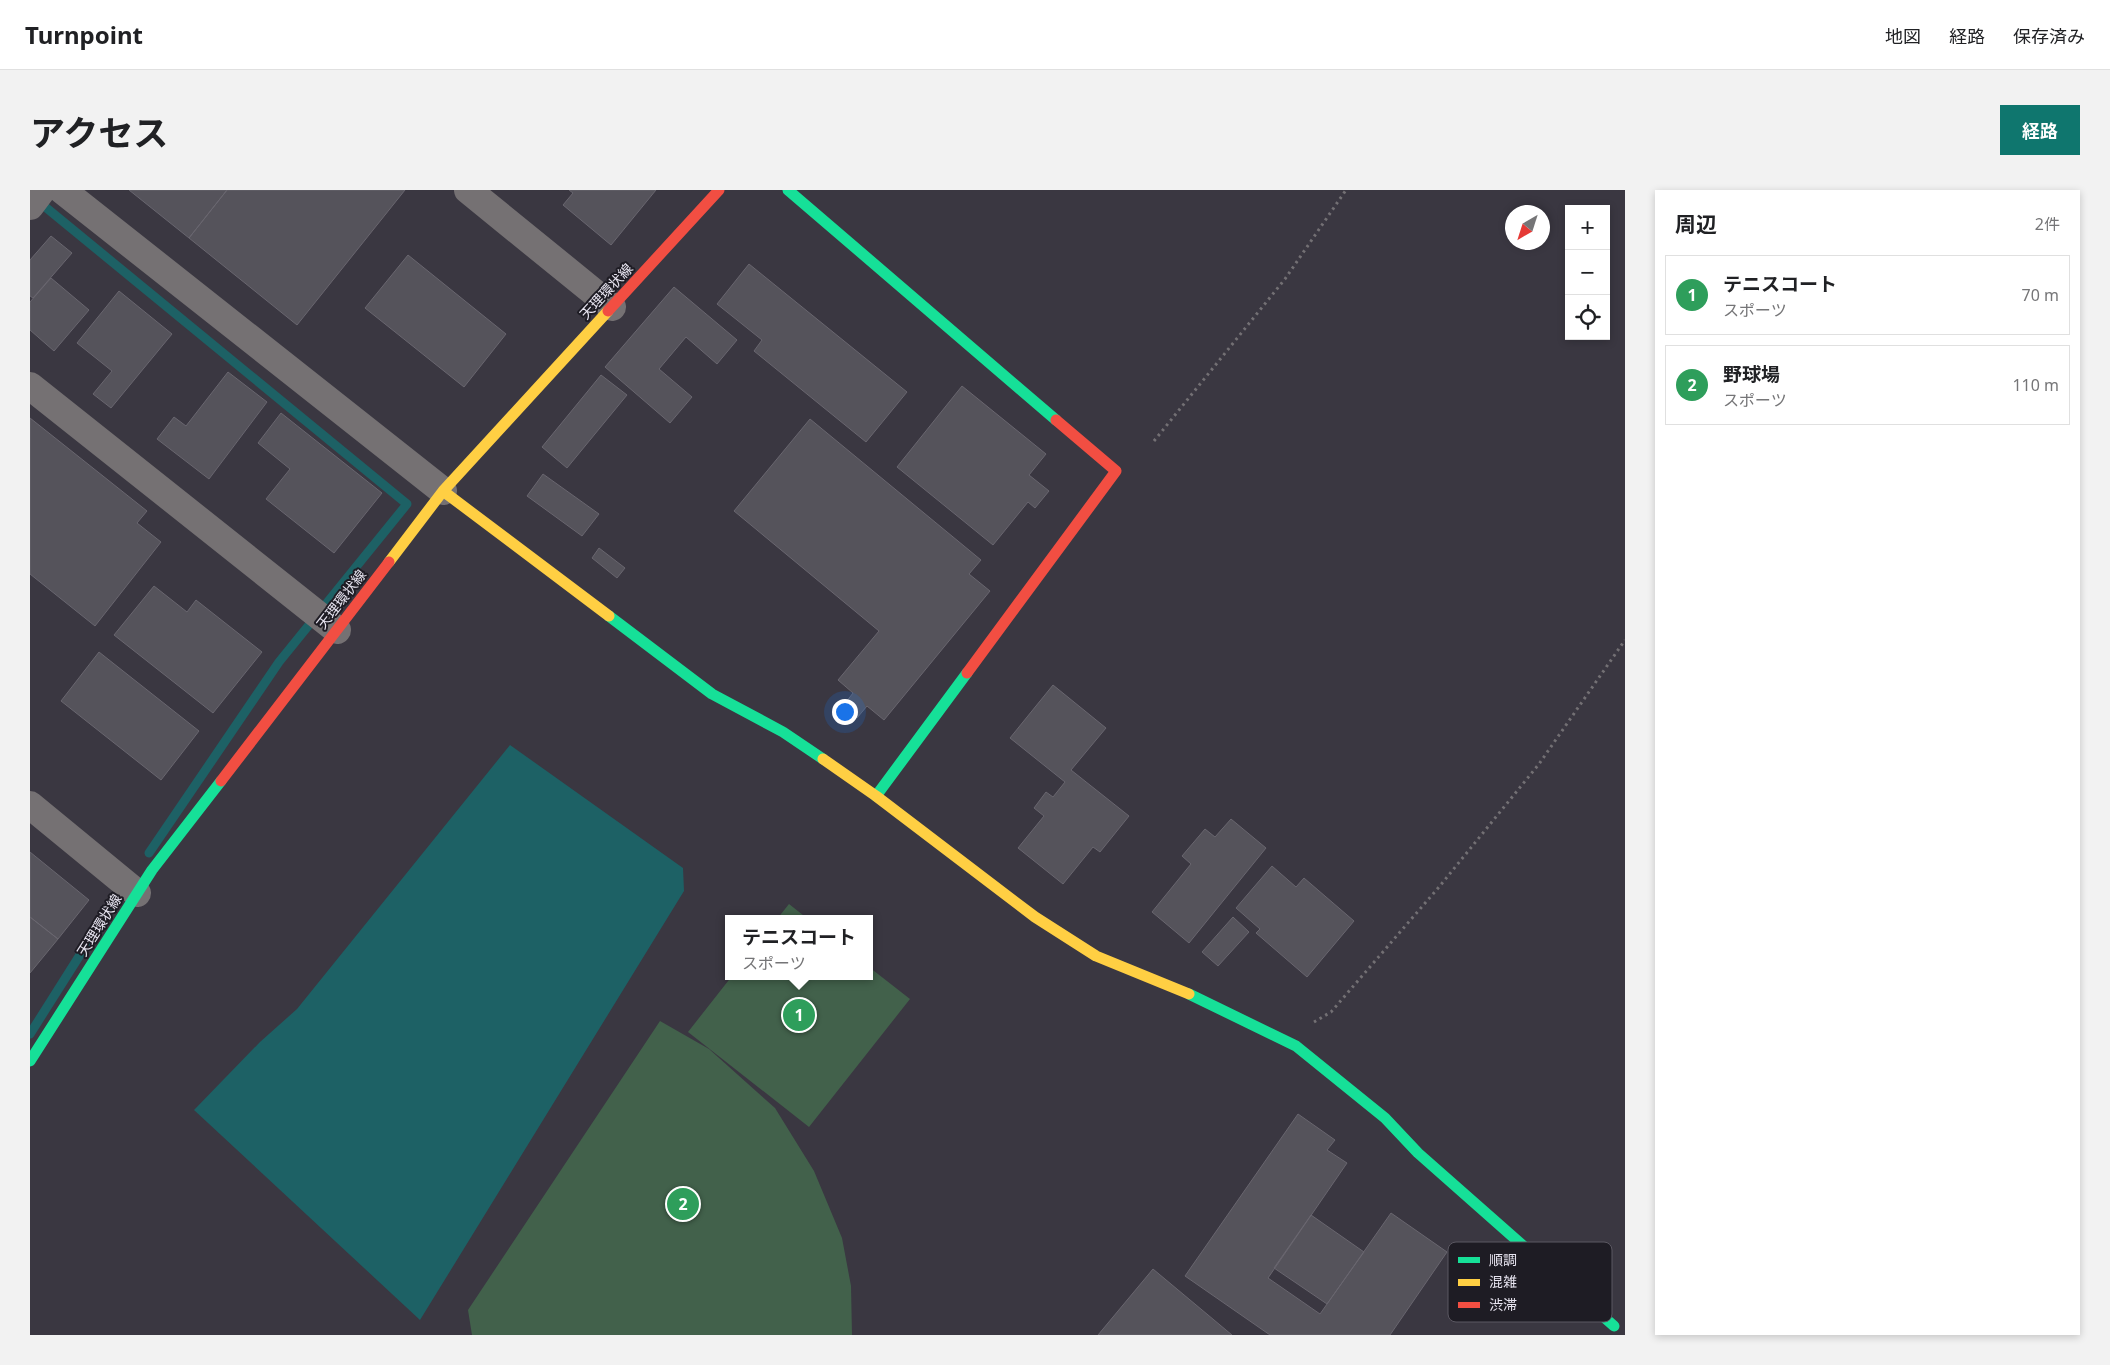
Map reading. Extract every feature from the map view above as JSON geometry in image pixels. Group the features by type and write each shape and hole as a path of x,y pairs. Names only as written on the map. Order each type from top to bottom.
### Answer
{"street":[{"path":"30,206 42,190"},
{"path":"62,190 444,490 712,694 783,732 876,796 1035,918 1096,956 1197,997 1296,1046 1385,1118 1418,1153 1523,1242"},
{"path":"468,190 612,307"},
{"name":"天理環状線","path":"30,1061 152,870 444,490 719,190"},
{"path":"788,190 1116,471 876,796"},
{"path":"30,386 337,630"},
{"path":"30,805 137,893"},
{"path":"1601,1332 1620,1324"}],"path":[{"path":"1154,441 1285,279 1346,190"},
{"path":"1283,1040 1332,1012 1433,894 1539,764 1625,640"}],"green space":[{"path":"789,904 803,915 780,915"},
{"path":"873,970 910,999 809,1127 688,1032 729,980 873,980"},
{"path":"660,1021 709,1049 775,1108 814,1171 842,1238 851,1286 852,1335 472,1335 468,1310"}],"water":[{"path":"510,745 683,868 684,891 420,1320 194,1110 260,1042 297,1009"}],"building":[{"path":"129,190 227,190 189,238"},
{"path":"227,190 405,190 297,325 189,238"},
{"path":"569,190 656,190 611,245 563,205 573,193"},
{"path":"51,236 72,253 33,298 30,296 30,260"},
{"path":"408,255 506,334 464,387 365,308"},
{"path":"749,264 907,392 866,442 754,351 762,340 717,304"},
{"path":"51,278 89,310 54,351 30,330 30,302"},
{"path":"674,287 737,340 717,364 686,337 659,369 692,397 670,423 605,367"},
{"path":"119,291 172,334 111,408 93,394 112,371 77,343"},
{"path":"228,372 267,402 209,479 157,439 174,417 186,426"},
{"path":"601,375 627,395 567,468 542,447"},
{"path":"962,386 1046,454 1029,475 1049,491 1035,508 1028,502 993,545 897,467"},
{"path":"281,413 382,493 334,553 266,499 290,469 258,443"},
{"path":"30,418 147,511 137,523 161,542 95,626 30,574"},
{"path":"810,419 981,560 969,574 990,591 884,720 867,706 857,718 843,706 853,693 838,680 879,631 734,511"},
{"path":"543,474 599,514 582,536 527,496"},
{"path":"599,548 625,568 617,578 592,558"},
{"path":"154,586 187,612 196,600 262,652 213,713 114,635"},
{"path":"99,652 199,731 161,780 61,701"},
{"path":"1053,685 1106,728 1071,770 1129,816 1100,852 1093,847 1063,884 1018,848 1044,816 1034,808 1046,792 1053,797 1065,782 1010,738"},
{"path":"1231,819 1266,848 1189,943 1152,912 1191,864 1182,856 1205,829 1215,837"},
{"path":"30,852 89,900 58,939 30,917"},
{"path":"1272,866 1296,887 1304,878 1354,921 1307,977 1256,933 1260,929 1236,908"},
{"path":"30,917 58,939 30,973"},
{"path":"1233,917 1249,932 1218,966 1202,952"},
{"path":"1298,1114 1335,1140 1327,1150 1347,1163 1268,1278 1320,1314 1391,1213 1447,1252 1390,1335 1270,1335 1185,1276"},
{"path":"1311,1215 1364,1252 1327,1304 1274,1268"},
{"path":"1153,1269 1232,1335 1098,1335"}],"waterway":[{"path":"38,201 407,504 279,662 149,853"},
{"path":"30,1034 125,888"}],"traffic: fast":[{"path":"788,190 1056,420"},
{"path":"609,616 712,694 783,732 823,759"},
{"path":"876,796 967,673"},
{"path":"30,1061 152,870 221,781"},
{"path":"1189,994 1296,1046 1385,1118 1418,1153 1519,1242"},
{"path":"1609,1322 1614,1326"}],"traffic: slow":[{"path":"389,562 443,491 608,311"},
{"path":"443,491 609,616"},
{"path":"823,759 876,796 1035,917 1096,956 1189,994"}],"traffic: jam":[{"path":"608,311 719,190"},
{"path":"967,673 1116,471 1056,420"},
{"path":"221,781 389,562"}],"place":[{"name":"テニスコート","path":"799,1015"},
{"name":"野球場","path":"683,1204"}]}
